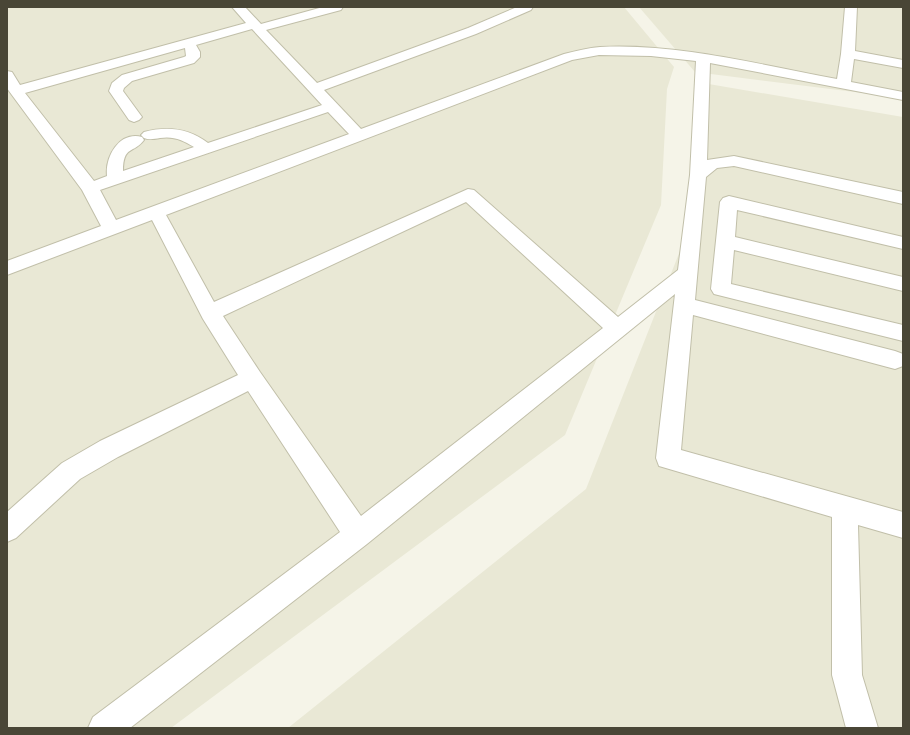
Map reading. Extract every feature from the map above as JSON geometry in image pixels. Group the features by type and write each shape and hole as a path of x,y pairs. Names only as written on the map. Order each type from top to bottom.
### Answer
{"street":[{"path":"238,7 316,88 359,136"},
{"path":"16,91 189,43 337,7"},
{"path":"316,88 472,31 527,7"},
{"path":"843,85 848,54 852,7"},
{"path":"134,117 116,91 117,86 127,78 189,60 193,57 193,52 189,43"},
{"path":"7,268 568,57 599,50 651,52 703,58 903,96"},
{"path":"848,54 903,64"},
{"path":"703,58 698,175 668,458 903,525"},
{"path":"7,75 16,91 90,188 112,229"},
{"path":"90,188 332,106"},
{"path":"116,179 114,164 117,157 128,143 142,137 161,133 181,134 190,137 206,149"},
{"path":"698,175 712,164 734,162 903,198"},
{"path":"210,313 468,194 618,329"},
{"path":"903,242 729,202 721,289 903,333"},
{"path":"156,212 210,313 252,379 358,535"},
{"path":"726,241 903,284"},
{"path":"104,728 358,535 688,273"},
{"path":"685,305 894,360"},
{"path":"7,529 71,471 110,448 252,379"},
{"path":"845,508 847,675 862,728"}],"shaded area":[{"path":"7,7 624,7 674,67 667,89 661,205 565,435 171,728 7,728"},
{"path":"639,7 903,7 903,98 695,72"},
{"path":"697,82 903,117 903,728 288,728 586,489 691,223"}]}
